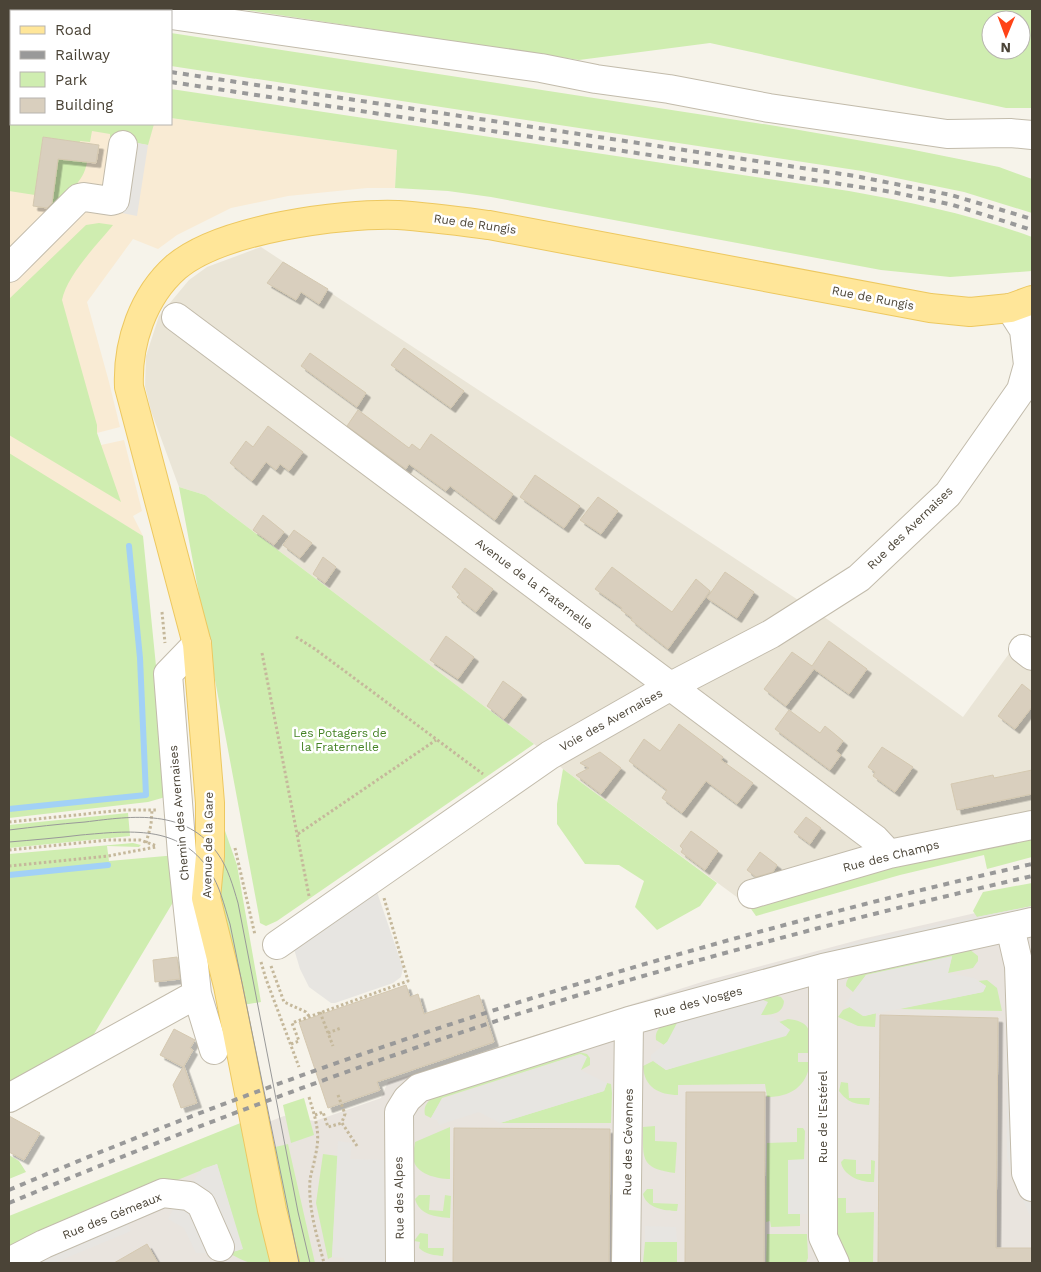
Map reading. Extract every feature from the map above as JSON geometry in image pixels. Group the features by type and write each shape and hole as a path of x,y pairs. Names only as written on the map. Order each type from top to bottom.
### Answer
{"main road":[{"name":"Rue de Rungis","path":"155,485 129,386 129,360 141,316 148,302 169,275 191,258 232,238 290,225 347,217 396,215 436,218 488,225 930,308 970,312 1021,304"},
{"name":"Avenue de la Gare","path":"155,485 197,644 210,804 210,856 206,898 228,986 284,1263"}],"street":[{"path":"172,15 541,68 596,80 669,89 769,108 947,134 1010,133 1032,135"},
{"path":"9,268 79,198 115,200 123,145"},
{"name":"Rue des Avernaises","path":"671,686 771,634 858,578 948,494 1021,390 1028,365 1021,304"},
{"name":"Avenue de la Fraternelle","path":"176,318 875,839 889,854"},
{"name":"Chemin des Avernaises","path":"197,644 168,674 182,854 197,994 214,1050"},
{"name":"Voie des Avernaises","path":"370,881 550,754 671,686"},
{"name":"Rue des Champs","path":"752,894 889,854 1032,825"},
{"path":"266,953 370,881"},
{"path":"1025,930 1019,966 1026,1173 1032,1187"},
{"name":"Rue des Vosges","path":"398,1132 399,1112 407,1099 419,1088 630,1021 823,968 1025,930"},
{"name":"Rue de l'Estérel","path":"823,968 823,1237 835,1263"},
{"path":"9,1098 197,994"},
{"name":"Rue des Cévennes","path":"626,1263 630,1021"},
{"name":"Rue des Alpes","path":"398,1132 400,1263"},
{"name":"Rue des Gémeaux","path":"9,1262 44,1244 163,1193 189,1196 201,1204 220,1247"}],"path":[{"path":"296,637 315,649 490,779"},
{"path":"262,653 310,901"},
{"path":"298,834 436,740"},
{"path":"9,822 123,810 152,810 179,807"},
{"path":"146,843 151,825 152,810"},
{"path":"9,850 108,840 140,840 159,846 108,856 9,866"},
{"path":"234,843 273,976 284,1002 306,1012 309,1016"},
{"path":"291,1044 299,1041 292,1023 408,981 370,881"},
{"path":"266,953 279,1015 299,1067"},
{"path":"320,1012 333,1046"},
{"path":"328,1033 341,1028"},
{"path":"338,1095 345,1114 342,1123"},
{"path":"309,1097 319,1128 316,1156 310,1178 310,1201 324,1263"},
{"path":"315,1115 323,1112 328,1127 342,1123"},
{"path":"342,1123 357,1146"}],"shaded area":[{"path":"9,94 10,125 172,125 172,118 397,150 395,188 367,188 288,196 231,208 177,235 158,249 133,239 87,302 120,427 97,433 101,445 124,440 142,511 133,516 143,536 9,455"},
{"path":"133,142 148,145 137,216 122,213"},
{"path":"261,247 827,619 963,717 1024,633 1032,640 1032,834 960,850 749,906 563,769 534,744 205,495 179,487 151,411 145,386 146,356 159,316 189,280 207,267"},
{"path":"377,892 403,968 401,977 393,983 331,1003 309,987 300,969 294,949"},
{"path":"1032,900 1032,1263 9,1263 9,1232 284,1116 315,1121 381,1098 388,1082 705,981 862,939"},
{"path":"1032,906 1032,914 684,997 690,988 877,937"},
{"path":"952,956 948,973 974,978 986,986 983,992 863,1016 845,1004 866,975"},
{"path":"761,999 768,1002 761,1015 773,1017 790,1030 786,1036 666,1070 651,1059 651,1055 667,1042 677,1023"},
{"path":"1013,1005 1019,1177 1032,1207 1032,1220 1013,1179 1007,1157 1006,1006"},
{"path":"581,1054 587,1057 581,1070 607,1083 604,1091 500,1123 479,1112 439,1125 437,1120 431,1118 442,1099"},
{"path":"338,1141 352,1143 350,1159 387,1160 387,1263 344,1263 344,1258 332,1257"},
{"path":"807,1159 807,1214 788,1214 788,1160"},
{"path":"217,1164 243,1249 229,1253 196,1253 184,1228 168,1219 175,1206 202,1169"},
{"path":"124,1217 131,1231 54,1263 18,1263"},
{"path":"645,1226 676,1227 677,1242 645,1242"}],"green space":[{"path":"9,9 22,10 10,10 9,41"},
{"path":"239,9 1032,9 1032,108 1006,108 710,43 579,60"},
{"path":"172,33 776,126 999,167 1032,179 1032,213 964,192 862,171 172,66"},
{"path":"172,89 849,191 919,205 987,222 1032,237 1032,271 950,277 881,270 491,197 448,191 395,188 397,150 172,118"},
{"path":"9,99 10,125 154,125 148,145 110,139 110,134 92,131 90,142 80,141 78,161 87,162 82,176 73,188 51,208 61,140 43,137 35,195 9,191"},
{"path":"99,223 113,225 76,271 65,290 62,300 97,425 97,433 121,502 9,435 9,299 86,225"},
{"path":"9,453 143,536 169,796 148,802 9,818"},
{"name":"Les Potagers de la Fraternelle","path":"179,487 205,495 534,744 277,921 266,926 260,923"},
{"path":"563,769 717,883 700,906 657,930 635,907 644,881 619,865 585,864 557,824 557,804"},
{"path":"128,813 130,836 9,848 9,825"},
{"path":"224,828 237,865 261,1002 243,1005 219,901"},
{"path":"1032,834 1032,857 987,869 984,855 900,875 756,916 749,906 960,850"},
{"path":"133,843 141,845 139,847 107,846 109,861 177,855 181,889 91,1039 9,1085 9,854"},
{"path":"1032,883 1032,906 977,917 973,911 983,892"},
{"path":"969,949 978,956 978,961 973,968 948,973 952,957 866,975 853,992 846,986 848,978 858,969"},
{"path":"987,980 997,988 1002,1011 900,1009 983,992 986,986 978,981"},
{"path":"773,995 781,997 784,1001 782,1009 776,1013 761,1015 667,1042 664,1045 656,1040 657,1031 664,1024"},
{"path":"850,1007 865,1016 876,1013 875,1027 858,1026 838,1017 843,1010"},
{"path":"788,1019 802,1023 810,1034 810,1053 798,1053 798,1062 810,1062 808,1071 801,1084 790,1093 767,1097 765,1084 678,1085 678,1095 671,1095 654,1088 646,1079 643,1066 653,1061 666,1070 790,1030 779,1022"},
{"path":"575,1051 587,1054 590,1058 590,1065 581,1070 580,1054 442,1098 431,1118 425,1115 425,1106 435,1095"},
{"path":"841,1082 848,1083 849,1098 870,1098 869,1105 856,1103 846,1098 839,1091"},
{"path":"607,1083 611,1084 612,1093 611,1123 500,1123 604,1091"},
{"path":"304,1098 314,1135 291,1143 283,1105"},
{"path":"243,1122 272,1261 260,1264 250,1263 229,1253 242,1249 217,1164 9,1248 9,1216"},
{"path":"655,1126 655,1141 677,1143 675,1173 655,1168 649,1165 646,1160 643,1147 643,1127"},
{"path":"450,1127 450,1179 433,1177 422,1172 413,1158 415,1142"},
{"path":"797,1128 803,1128 805,1131 804,1160 789,1160 789,1214 800,1214 800,1226 771,1227 770,1221 766,1222 767,1143 797,1142"},
{"path":"288,1144 315,1263 294,1263 271,1148"},
{"path":"323,1154 338,1156 332,1257 328,1259 316,1203"},
{"path":"9,1155 19,1161 26,1172 9,1179"},
{"path":"844,1159 856,1160 856,1174 871,1174 871,1160 875,1161 874,1182 859,1180 849,1175 842,1167 841,1162"},
{"path":"647,1189 653,1189 653,1203 678,1204 677,1211 652,1206 643,1194"},
{"path":"419,1195 430,1195 429,1210 443,1211 445,1195 451,1196 450,1218 434,1216 424,1212 420,1209 415,1199"},
{"path":"838,1198 846,1198 846,1213 874,1212 873,1263 849,1263 835,1240 832,1203"},
{"path":"420,1233 428,1234 428,1248 444,1248 443,1256 428,1253 419,1248 420,1242 414,1241"},
{"path":"767,1234 807,1234 808,1258 806,1263 766,1263"},
{"path":"645,1242 677,1242 677,1263 643,1263"}],"building":[{"path":"43,137 99,145 96,163 58,159 52,203 47,208 33,206"},
{"path":"283,262 328,289 319,304 301,292 296,300 267,283"},
{"path":"404,348 464,391 451,408 391,365"},
{"path":"310,353 366,393 357,407 301,366"},
{"path":"358,410 409,448 412,444 420,450 431,434 513,494 495,520 450,486 446,491 409,464 406,469 347,426"},
{"path":"268,426 303,452 289,471 280,464 276,470 266,462 252,481 230,463 246,441 253,447"},
{"path":"535,475 580,506 564,528 520,497"},
{"path":"598,497 618,511 601,534 580,520"},
{"path":"263,515 284,532 274,545 253,530"},
{"path":"294,530 312,543 300,558 283,545"},
{"path":"323,557 336,567 325,583 313,574"},
{"path":"612,567 672,612 696,579 710,591 668,649 631,620 632,618 621,610 622,608 595,589"},
{"path":"465,568 493,589 476,612 457,597 460,594 452,587"},
{"path":"725,572 754,592 737,618 707,598"},
{"path":"446,636 474,657 458,679 430,660"},
{"path":"829,641 867,669 849,694 814,669 786,706 764,689 792,652 812,666"},
{"path":"503,681 522,695 504,719 487,706"},
{"path":"1022,684 1032,692 1032,707 1015,729 998,716"},
{"path":"789,710 820,733 825,726 843,741 836,751 841,755 830,770 775,729"},
{"path":"679,724 723,757 721,760 753,783 737,804 706,781 682,813 662,798 667,790 629,761 644,739 660,751"},
{"path":"882,747 913,767 895,792 873,776 875,772 868,767"},
{"path":"600,752 621,768 601,794 576,775 589,768 580,763"},
{"path":"1032,770 1032,794 957,810 951,784 993,775 994,778"},
{"path":"806,817 821,828 810,844 794,832"},
{"path":"691,831 718,851 705,870 681,852 683,849 680,846"},
{"path":"760,852 777,865 773,872 756,877 747,870"},
{"path":"177,957 180,979 155,982 153,960"},
{"path":"406,985 410,997 418,994 424,1014 479,995 494,1042 377,1082 380,1090 328,1108 299,1022"},
{"path":"880,1015 998,1018 996,1248 1032,1248 1032,1263 878,1263"},
{"path":"174,1029 195,1040 190,1048 193,1050 184,1066 197,1103 181,1108 173,1085 183,1067 160,1055"},
{"path":"686,1092 765,1092 764,1263 685,1263"},
{"path":"9,1116 40,1133 24,1160 9,1152"},
{"path":"454,1128 610,1129 609,1263 453,1263"},
{"path":"147,1244 158,1263 114,1263"}],"waterway":[{"path":"9,809 146,795 140,658 129,546"},
{"path":"9,875 108,865"}],"tram line":[{"path":"9,830 122,818 158,818 175,822 190,829 205,839 222,859 238,903 298,1212 310,1263"},
{"path":"9,842 117,832 152,834 168,838 183,845 197,855 209,870 219,889 230,924 299,1263"}],"railway":[{"path":"172,72 855,176 951,195 1032,219"},
{"path":"172,82 892,192 953,205 1032,230"},
{"path":"9,1190 133,1139 259,1091 385,1046 513,1004 771,929 901,895 1032,864"},
{"path":"9,1203 235,1113 464,1031 670,968 876,913 1032,876"}]}
